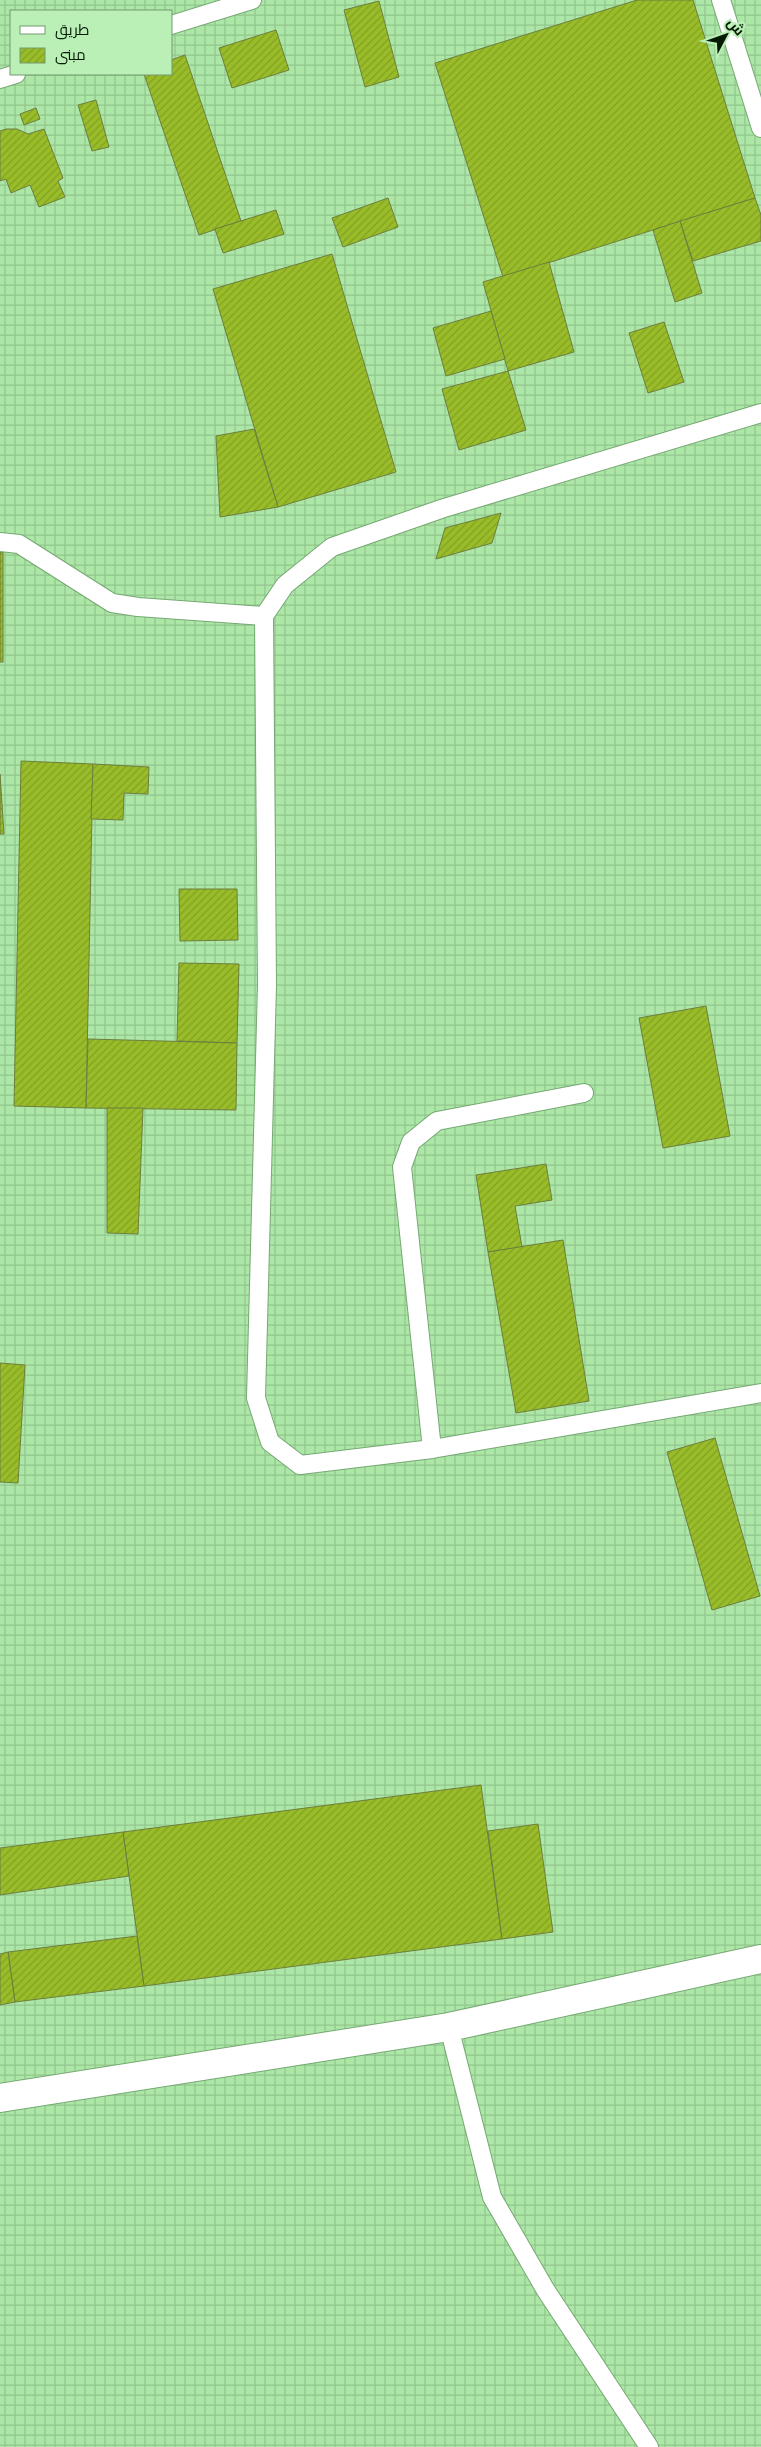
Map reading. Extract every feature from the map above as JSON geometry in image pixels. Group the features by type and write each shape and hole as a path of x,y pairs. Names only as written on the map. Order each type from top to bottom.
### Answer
{"street":[{"path":"0,2098 449,2026 761,1959"}],"lane":[{"path":"172,25 252,0"},
{"path":"721,0 761,128"},
{"path":"0,79 13,75"},
{"path":"761,413 444,508 332,547 285,585 264,616 267,985 256,1398 270,1442 300,1465 432,1449 761,1394"},
{"path":"0,542 19,544 112,603 138,608 264,616"},
{"path":"432,1449 402,1167 411,1142 436,1121 584,1093"},
{"path":"449,2026 492,2197 545,2289 649,2447"}],"shaded area":[{"path":"0,0 761,0 761,2447 0,2447"}],"building":[{"path":"637,0 693,0 755,198 503,277 435,63"},
{"path":"379,1 399,77 365,87 344,10"},
{"path":"276,30 289,70 232,88 219,48"},
{"path":"185,55 241,221 199,235 144,75 172,75 172,60"},
{"path":"96,100 109,147 92,151 78,105"},
{"path":"36,108 40,119 24,125 20,114"},
{"path":"17,129 28,134 44,129 63,178 58,181 65,197 39,207 30,185 11,193 6,179 0,181 0,131"},
{"path":"388,198 398,227 343,247 332,218"},
{"path":"755,198 761,215 761,241 693,261 680,221"},
{"path":"276,210 284,234 223,253 215,229"},
{"path":"680,221 702,293 675,302 653,230"},
{"path":"332,254 396,472 278,507 213,289"},
{"path":"549,262 574,352 508,371 483,282"},
{"path":"491,311 505,359 446,376 433,328"},
{"path":"664,322 684,382 648,393 629,333"},
{"path":"508,371 526,430 459,450 442,389"},
{"path":"254,429 278,507 220,517 216,436"},
{"path":"501,513 492,543 436,559 445,528"},
{"path":"0,552 3,552 3,662 0,662"},
{"path":"21,761 93,764 86,1108 14,1106"},
{"path":"93,764 149,767 148,794 124,793 123,820 91,819"},
{"path":"0,774 4,834 0,834"},
{"path":"179,889 237,889 238,940 180,941"},
{"path":"179,963 239,964 237,1043 177,1041"},
{"path":"706,1006 730,1136 663,1148 639,1018"},
{"path":"88,1039 237,1043 236,1110 86,1108"},
{"path":"107,1108 143,1108 138,1234 107,1233"},
{"path":"546,1164 552,1200 515,1206 522,1247 488,1252 476,1175"},
{"path":"563,1240 589,1401 516,1413 488,1252"},
{"path":"0,1363 25,1365 18,1483 0,1482"},
{"path":"715,1438 760,1596 712,1610 667,1452"},
{"path":"481,1785 502,1939 144,1986 123,1832"},
{"path":"538,1824 553,1932 502,1939 488,1831"},
{"path":"123,1832 129,1876 0,1895 0,1848"},
{"path":"137,1936 144,1986 15,2002 8,1952"},
{"path":"8,1952 15,2002 0,2005 0,1954"}]}
